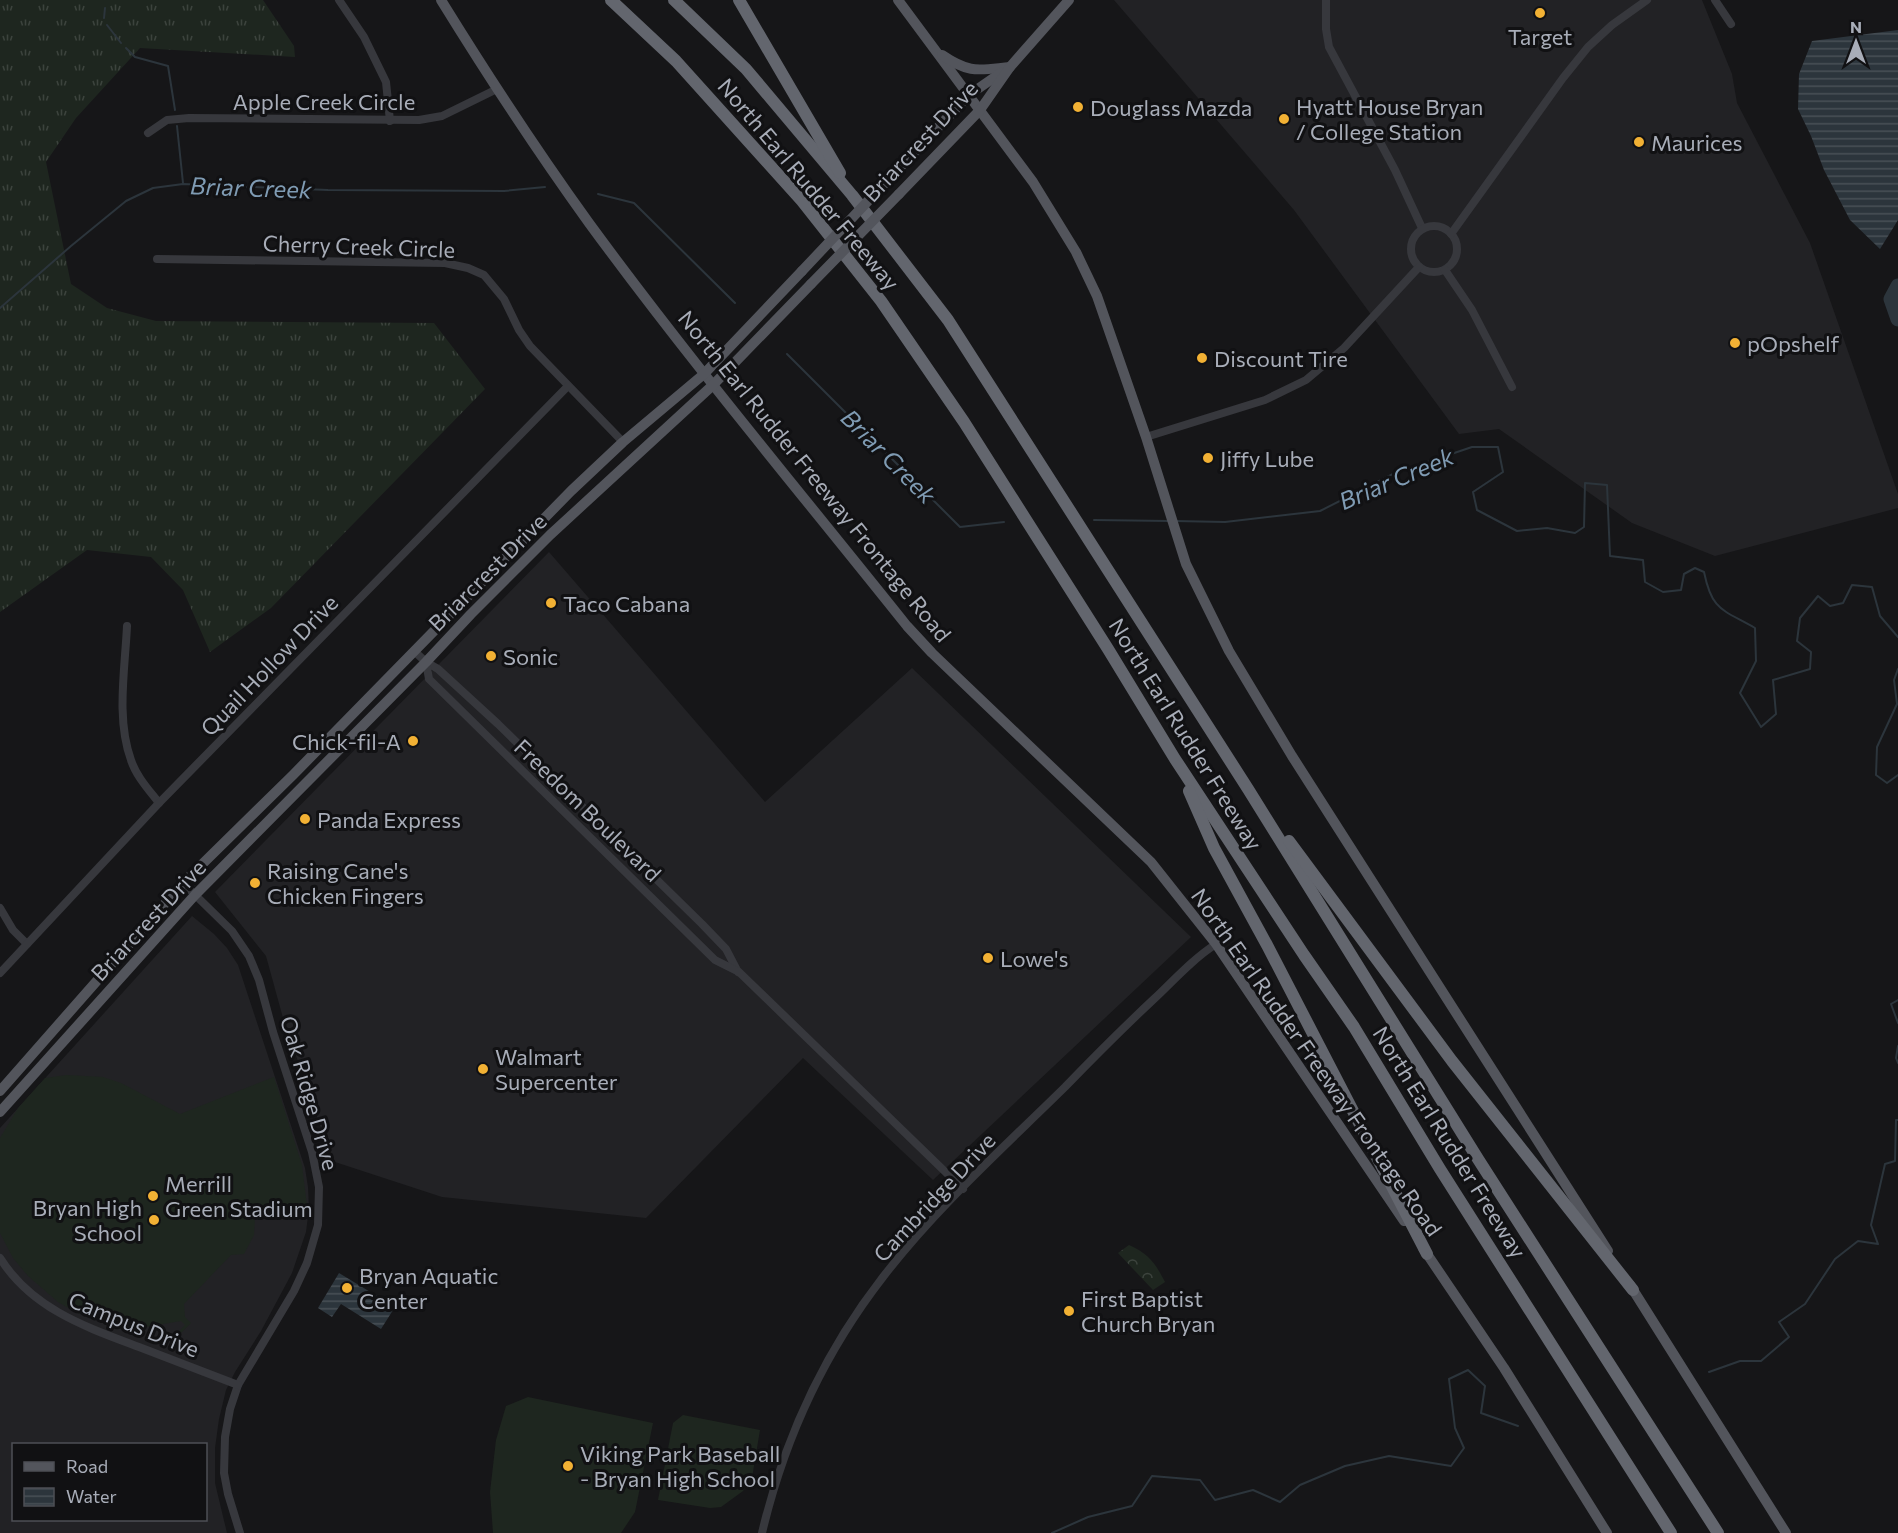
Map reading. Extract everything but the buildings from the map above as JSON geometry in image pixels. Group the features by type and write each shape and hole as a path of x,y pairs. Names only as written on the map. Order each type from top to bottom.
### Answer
{"highway":[{"name":"North Earl Rudder Freeway","path":"611,0 676,61 802,201 882,301 964,422 1175,759 1354,1027 1440,1169 1671,1533"},
{"name":"North Earl Rudder Freeway","path":"674,0 746,69 852,195 948,320 1248,789 1478,1159 1718,1533"},
{"path":"739,0 852,195"},
{"path":"1175,759 1214,848 1267,945 1427,1254"},
{"path":"1248,789 1452,1061 1633,1290"}],"main road":[{"name":"North Earl Rudder Freeway Frontage Road","path":"441,0 497,89 589,223 704,374 833,536 907,626 932,652 1150,862 1216,944 1504,1368 1607,1533"},
{"path":"898,0 1033,182 1076,252 1097,296 1146,437 1186,564 1229,651 1292,756 1786,1533"},
{"name":"Briarcrest Drive","path":"0,1112 195,895 550,535 713,385 980,110 1010,67 1068,0"},
{"path":"936,51 960,67 976,70 1010,67"},
{"name":"Briarcrest Drive","path":"0,1091 183,883 293,775 571,491 623,442 704,374 969,95 1010,67"}],"street":[{"path":"339,0 364,37 386,82 390,121"},
{"path":"1326,0 1326,29 1329,47 1395,170 1422,228"},
{"path":"1450,234 1588,47 1612,25 1647,0"},
{"path":"1715,0 1731,24"},
{"name":"Apple Creek Circle","path":"148,133 167,120 189,118 419,120 442,116 497,89"},
{"path":"1435,225 1450,234 1456,242 1454,264 1436,273 1419,267 1414,260 1412,245 1414,238 1422,228 1435,225"},
{"name":"Cherry Creek Circle","path":"157,259 445,263 468,268 484,275 495,286 530,346 623,442"},
{"path":"1146,437 1265,400 1306,381 1344,348 1419,267"},
{"path":"1446,270 1472,310 1512,387"},
{"name":"Quail Hollow Drive","path":"0,973 159,803 568,386"},
{"path":"127,626 123,716 126,741 131,762 159,803"},
{"name":"Freedom Boulevard","path":"414,651 457,686 540,765 726,950 739,972 963,1190"},
{"name":"Freedom Boulevard","path":"426,662 429,679 716,960 739,972"},
{"path":"529,777 540,765"},
{"path":"583,831 594,819"},
{"path":"646,892 658,881"},
{"name":"Oak Ridge Drive","path":"183,883 238,939 253,965 312,1152 319,1187 318,1225 308,1263 238,1384 228,1421 223,1465 228,1494 240,1533"},
{"path":"0,908 13,930 27,944"},
{"name":"Cambridge Drive","path":"762,1533 771,1496 790,1440 815,1384 850,1324 883,1276 928,1226 1119,1032 1199,956 1216,944"},
{"name":"Campus Drive","path":"0,1258 22,1287 56,1313 95,1331 238,1384"}],"shaded area":[{"path":"1114,0 1702,0 1732,74 1737,103 1810,243 1898,494 1898,508 1715,556 1632,523 1499,429 1459,434 1294,210"},
{"path":"549,552 765,802 912,668 1191,937 933,1180 803,1058 646,1218 442,1197 335,1162 283,1018 266,956 215,892"},
{"name":"Bryan High School","path":"192,916 214,934 238,965 305,1168 308,1187 309,1208 306,1232 292,1273 226,1390 219,1419 215,1448 215,1483 227,1533 0,1533 0,1128"}],"green space":[{"path":"0,0 263,0 294,46 295,57 140,48 76,118 46,162 71,284 107,308 156,321 434,323 485,389 271,608 210,652 183,590 151,557 87,550 0,612"},
{"name":"Merrill Green Stadium","path":"67,1075 103,1077 121,1083 180,1114 274,1077 302,1165 307,1206 282,1205 282,1217 255,1217 254,1235 244,1254 231,1255 184,1304 185,1317 191,1323 181,1333 179,1331 185,1325 181,1321 145,1327 135,1334 75,1312 58,1302 28,1276 13,1258 0,1233 0,1138 18,1108 45,1078"},
{"path":"1129,1245 1151,1260 1165,1282 1153,1290 1118,1253"},
{"name":"Viking Park Baseball - Bryan High School","path":"528,1397 653,1423 635,1512 621,1533 493,1533 490,1492 496,1440 506,1406"},
{"path":"683,1415 760,1430 752,1478 743,1491 721,1507 710,1508 658,1500 673,1423"}],"water":[{"path":"1898,30 1898,220 1880,249 1850,220 1824,170 1798,109 1799,74 1812,41"},
{"name":"Bryan Aquatic Center","path":"339,1273 395,1307 381,1329 341,1304 332,1317 318,1308"}],"waterway":[{"path":"104,18 105,8"},
{"path":"107,25 121,43"},
{"path":"126,48 135,57 168,66 175,110"},
{"path":"177,126 183,183"},
{"name":"Briar Creek","path":"0,308 126,201 153,188 183,184 328,190 504,191 545,187"},
{"name":"Briar Creek","path":"598,194 634,203 735,303"},
{"path":"1898,286 1891,299 1898,319"},
{"name":"Briar Creek","path":"787,354 960,527 1004,522"},
{"name":"Briar Creek","path":"1175,521 1225,522 1320,511 1395,473 1472,447 1498,447 1503,472 1473,492 1477,510 1517,531 1547,528 1575,533 1584,527 1585,483 1607,485 1610,556 1643,560 1645,582 1663,592 1681,590 1684,574 1695,568 1704,572 1715,602 1726,612 1755,628 1756,661 1740,693 1761,727 1776,714 1773,680 1810,669 1811,652 1797,641 1800,618 1818,596 1830,606 1843,603 1852,585 1872,587 1880,616 1898,637"},
{"name":"Briar Creek","path":"1094,520 1169,521"},
{"name":"Briar Creek","path":"1898,669 1894,680 1897,704 1877,747 1876,775 1887,783 1898,775"},
{"path":"1898,1000 1891,1004 1898,1023"},
{"path":"1898,1046 1896,1058 1898,1063"},
{"path":"1709,1372 1740,1361 1761,1361 1789,1337 1779,1322 1805,1304 1835,1259 1858,1241 1878,1244 1871,1225 1885,1164 1895,1161 1896,1120 1898,1120"},
{"path":"1052,1533 1088,1517 1132,1506 1152,1476 1200,1480 1215,1500 1253,1490 1280,1502 1300,1485 1345,1466 1389,1456 1451,1466 1464,1448 1455,1428 1449,1379 1468,1370 1485,1386 1481,1413 1518,1426"}],"place":[{"name":"Target","path":"1540,13"},
{"name":"Douglass Mazda","path":"1078,107"},
{"name":"Hyatt House Bryan / College Station","path":"1284,119"},
{"name":"Maurices","path":"1639,142"},
{"name":"pOpshelf","path":"1735,343"},
{"name":"Discount Tire","path":"1202,358"},
{"name":"Jiffy Lube","path":"1208,458"},
{"name":"Taco Cabana","path":"551,603"},
{"name":"Sonic","path":"491,656"},
{"name":"Chick-fil-A","path":"413,741"},
{"name":"Panda Express","path":"305,819"},
{"name":"Raising Cane's Chicken Fingers","path":"255,883"},
{"name":"Lowe's","path":"988,958"},
{"name":"Walmart Supercenter","path":"483,1069"},
{"name":"Merrill Green Stadium","path":"153,1196"},
{"name":"Bryan High School","path":"154,1220"},
{"name":"Bryan Aquatic Center","path":"347,1288"},
{"name":"First Baptist Church Bryan","path":"1069,1311"},
{"name":"Viking Park Baseball - Bryan High School","path":"568,1466"}]}
